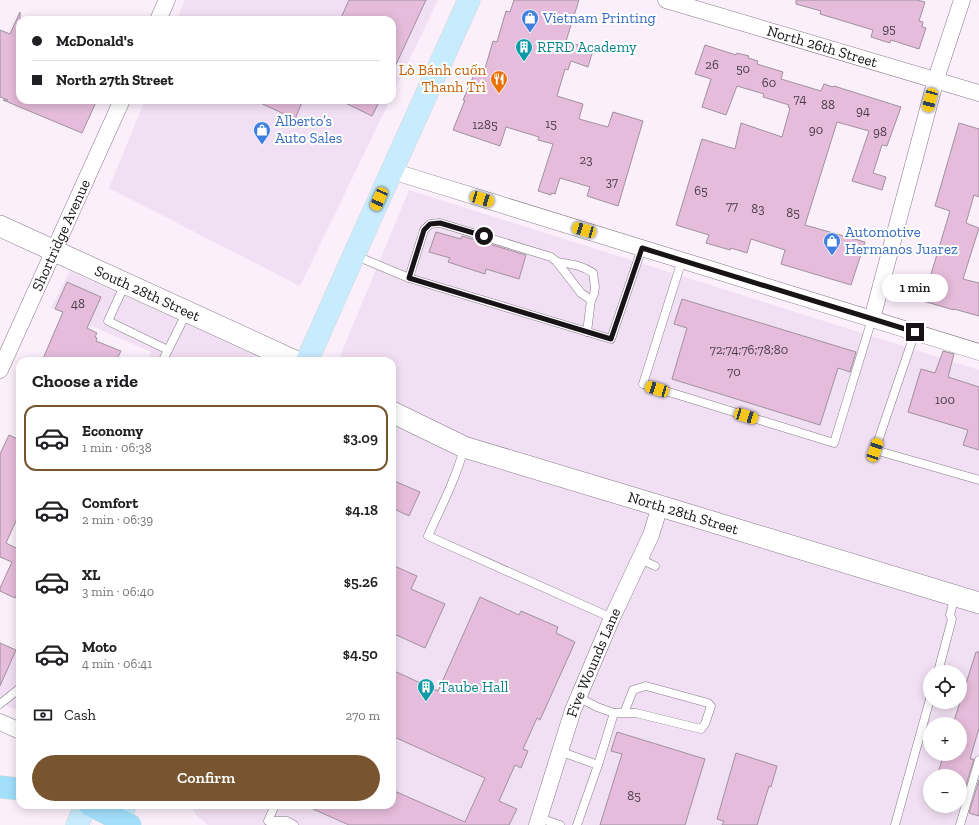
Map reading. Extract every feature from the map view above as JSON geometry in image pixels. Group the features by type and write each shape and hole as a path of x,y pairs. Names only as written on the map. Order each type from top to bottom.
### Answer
{"highway":[{"path":"0,787 16,789"},
{"path":"99,809 123,819"}],"main road":[{"path":"309,357 469,0"},
{"path":"77,825 84,809"}],"street":[{"path":"160,16 167,0"},
{"name":"North 26th Street","path":"666,0 979,93"},
{"path":"872,319 936,79 962,0"},
{"name":"Shortridge Avenue","path":"0,370 120,104"},
{"path":"392,171 979,352"},
{"name":"South 28th Street","path":"0,226 286,357"},
{"name":"North 28th Street","path":"396,414 464,447 979,604"},
{"name":"Five Wounds Lane","path":"538,821 559,751 578,697 612,618 654,528 660,506"},
{"path":"0,722 16,729"}],"lane":[{"path":"409,278 424,230 430,224 440,223 551,257 557,262 581,293 591,300"},
{"path":"354,254 409,278 611,339 642,248"},
{"path":"682,260 643,384 834,443 872,319"},
{"path":"557,262 578,265 593,273 595,288 591,300 587,332"},
{"path":"125,282 108,321 168,350"},
{"path":"164,357 188,311"},
{"path":"915,332 875,450 979,480"},
{"path":"464,447 459,465 449,490 428,536 612,618"},
{"path":"640,558 655,566"},
{"path":"940,665 952,619 950,615 956,596"},
{"path":"578,697 597,707 614,713 624,713 636,713 701,729 705,724 712,706 708,703 646,686 633,690 624,713"},
{"path":"0,704 16,691"},
{"path":"895,825 927,709"},
{"path":"576,825 598,765 614,713"},
{"path":"559,751 598,765"},
{"path":"960,825 979,760"},
{"path":"273,809 268,821 287,821 294,825"},
{"path":"538,821 560,825"}],"shaded area":[{"path":"185,0 438,0 396,88 396,16 179,16"},
{"path":"143,104 388,104 300,286 109,188"},
{"path":"409,190 979,370 979,825 208,825 196,815 193,809 396,809 396,357 340,357"},
{"path":"70,271 260,357 149,357 151,352 51,308"},
{"path":"16,651 16,709 0,703 0,686"}],"building":[{"path":"349,0 426,0 396,64 396,16 342,16"},
{"path":"514,0 579,0 566,41 593,50 588,67 571,61 568,70 565,69 557,96 583,104 579,119 608,127 613,112 643,121 618,206 587,196 590,187 560,178 555,194 551,193 551,195 538,191 553,144 538,140 539,137 506,127 500,146 453,130 465,100 463,100 476,70 484,72 493,41 497,42 506,11 510,12"},
{"path":"796,0 917,0 925,2 919,21 923,22 922,27 926,28 919,49 891,40 890,43 871,37 873,30 820,14 821,11 796,4"},
{"path":"16,21 16,104 95,104 82,133 3,100 8,100 0,97 0,30 10,34"},
{"path":"705,45 736,55 737,53 749,56 748,58 758,61 757,64 783,72 781,79 821,91 824,84 834,86 901,107 887,146 882,145 873,173 886,177 882,190 852,181 869,131 837,122 805,225 865,242 851,285 781,264 785,250 751,239 747,253 731,248 730,250 706,243 709,235 676,225 702,139 735,149 741,123 782,137 790,108 788,107 789,105 763,97 764,94 737,86 726,115 702,107 711,79 695,74"},
{"path":"263,104 301,104 295,119"},
{"path":"347,104 378,104 372,116"},
{"path":"959,123 979,129 979,197 974,195 966,223 979,228 963,279 979,283 979,316 923,301 950,211 935,206"},
{"path":"436,232 461,239 462,236 526,255 519,279 486,269 485,274 448,262 450,258 429,252"},
{"path":"67,282 101,297 87,328 97,333 95,337 97,338 96,341 121,351 118,357 44,357 63,312 55,309"},
{"path":"682,299 856,352 850,372 838,368 820,425 672,379 687,328 674,324"},
{"path":"943,351 954,354 948,377 979,387 979,450 963,445 968,430 908,412 921,369 935,373"},
{"path":"9,435 16,438 16,521 6,543 16,548 15,598 0,591 12,562 0,557 0,454"},
{"path":"396,482 420,492 409,516 396,510"},
{"path":"396,567 417,576 411,589 445,604 425,648 396,635"},
{"path":"480,597 519,615 521,611 558,627 556,633 575,642 540,720 537,718 523,749 528,751 521,768 515,765 499,801 517,809 509,825 349,825 313,809 396,809 396,792 465,822 485,778 396,738 396,672 438,691"},
{"path":"0,643 16,650 0,686"},
{"path":"976,652 979,652 979,728 970,759 974,759 967,782 967,769 939,769 942,761 967,761 967,717 955,717 958,709 967,709 967,680"},
{"path":"617,732 705,759 685,825 600,825 622,754 611,751"},
{"path":"736,753 777,766 757,825 722,825 724,821 717,819"},
{"path":"979,780 979,816 969,813"}],"place":[{"name":"Vietnam Printing","path":"530,33"},
{"name":"RFRD Academy","path":"524,62"},
{"name":"Lò Bánh cuốn Thanh Trì","path":"499,94"},
{"name":"Alberto’s Auto Sales","path":"262,145"},
{"name":"Automotive Hermanos Juarez","path":"832,256"},
{"name":"Taube Hall","path":"426,702"}],"route":[{"path":"484,236 440,223 430,224 424,230 409,278 611,339 642,248 915,332"}]}
